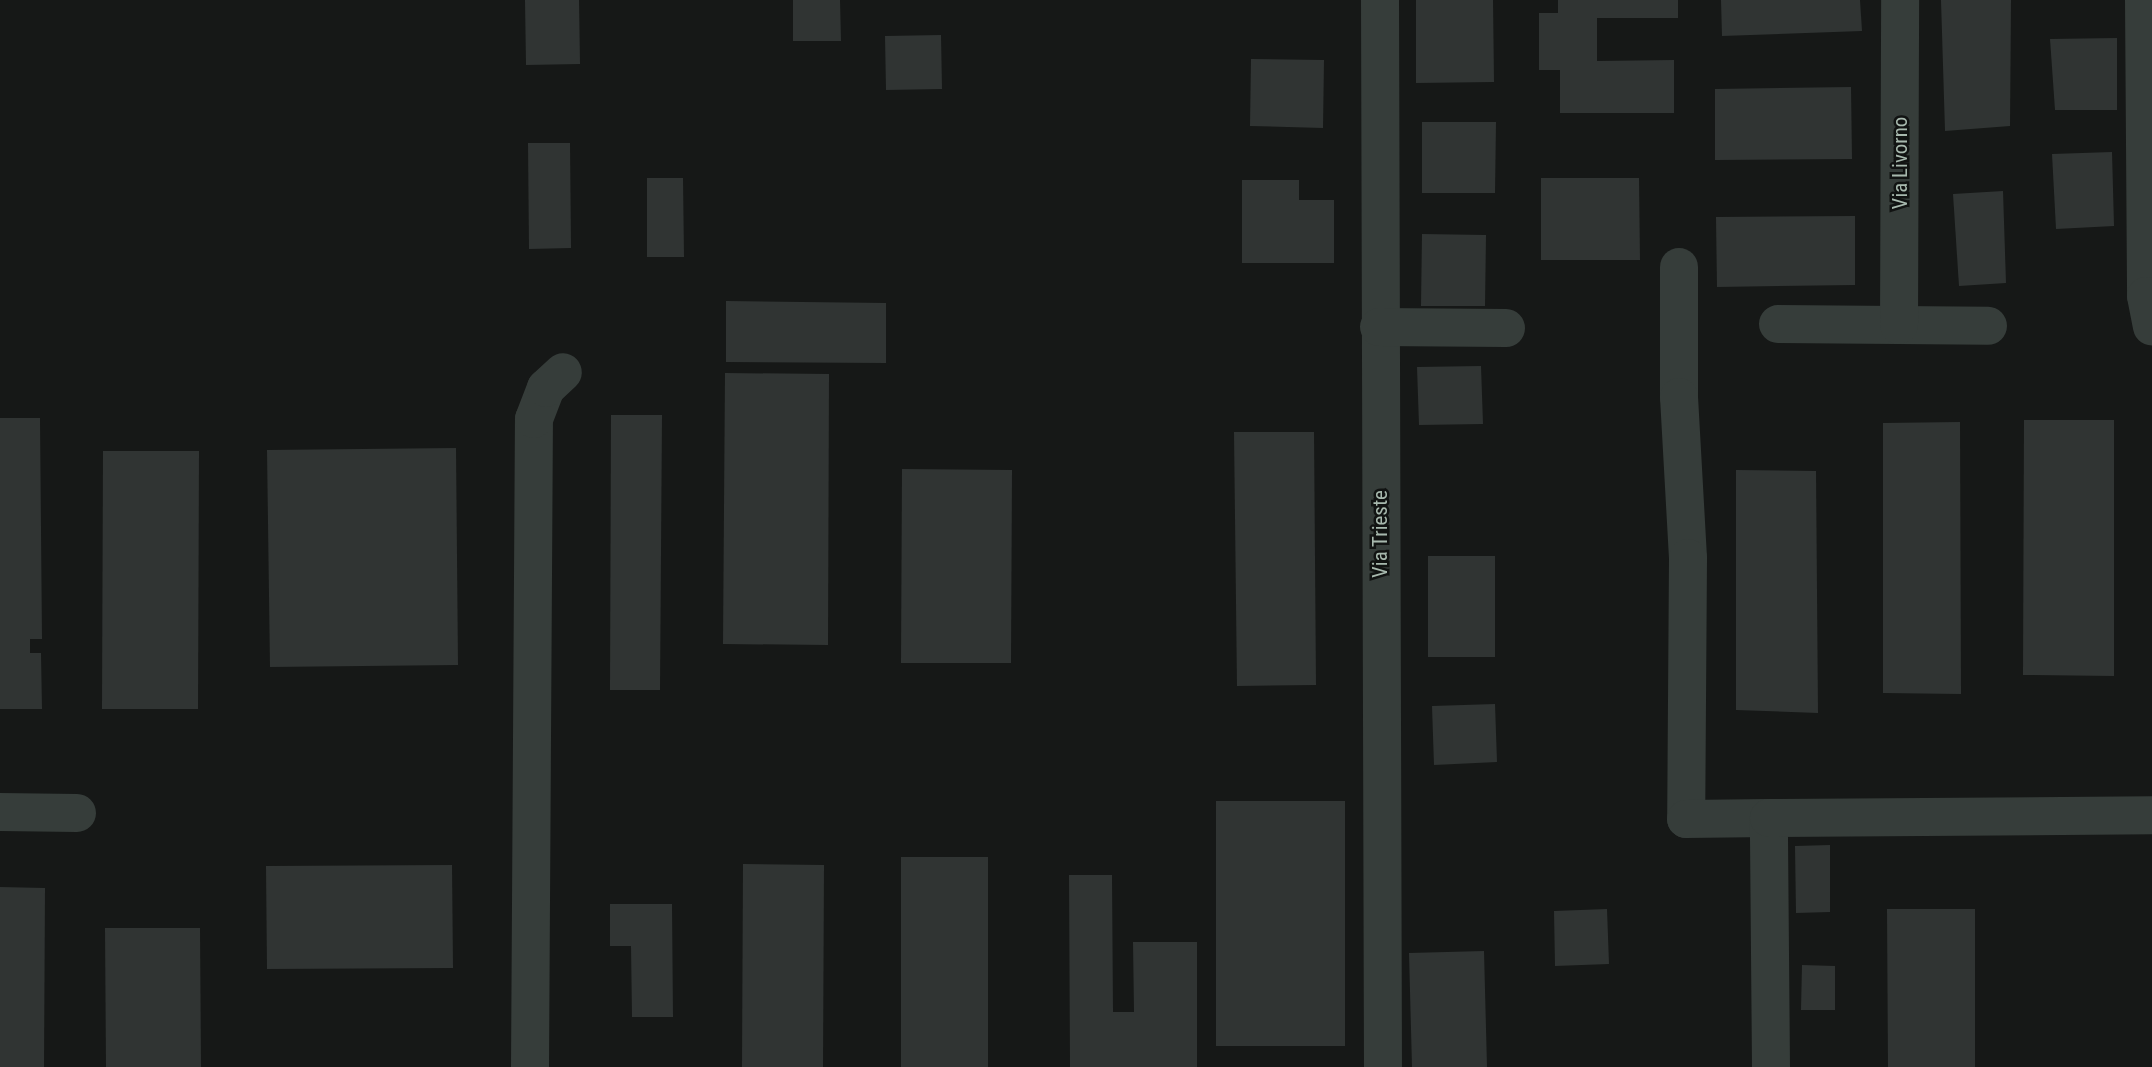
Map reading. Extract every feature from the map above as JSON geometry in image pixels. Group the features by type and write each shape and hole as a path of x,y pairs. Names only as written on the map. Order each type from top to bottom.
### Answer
{"street":[{"name":"Via Trieste","path":"1380,0 1383,1067"},
{"name":"Via Livorno","path":"1899,326 1900,0"},
{"path":"2144,0 2148,130 2146,296 2152,326"},
{"path":"1679,267 1679,397 1688,558 1686,819 2152,815"},
{"path":"1778,324 1988,326"},
{"path":"1379,327 1506,328"},
{"path":"530,1067 534,419 546,388 563,372"},
{"path":"0,812 77,813"},
{"path":"1769,818 1771,1067"}],"building":[{"path":"525,0 579,0 580,64 526,65"},
{"path":"793,0 840,0 841,41 793,41"},
{"path":"1416,0 1493,0 1494,82 1416,83"},
{"path":"1558,0 1678,0 1678,18 1597,18 1597,61 1674,60 1674,113 1560,113 1560,70 1539,70 1539,13 1558,13"},
{"path":"1721,0 1860,0 1862,31 1722,36"},
{"path":"1941,0 2011,0 2010,126 1945,131"},
{"path":"941,35 942,89 886,90 885,36"},
{"path":"2117,38 2117,110 2055,110 2050,39"},
{"path":"1251,59 1324,60 1323,128 1250,126"},
{"path":"1851,87 1852,159 1715,160 1715,89"},
{"path":"1422,122 1496,122 1495,193 1422,193"},
{"path":"528,143 570,143 571,248 529,249"},
{"path":"2112,152 2114,226 2056,229 2052,154"},
{"path":"647,178 683,178 684,257 647,257"},
{"path":"1541,178 1639,178 1640,260 1541,260"},
{"path":"1242,180 1299,180 1299,200 1334,200 1334,263 1242,263"},
{"path":"2003,191 2006,283 1959,286 1953,194"},
{"path":"1855,216 1855,285 1717,287 1716,217"},
{"path":"1422,234 1486,235 1485,306 1421,306"},
{"path":"726,301 886,303 886,363 726,362"},
{"path":"1481,366 1483,424 1419,425 1417,367"},
{"path":"725,373 829,374 828,645 723,644"},
{"path":"611,415 662,415 660,690 610,690"},
{"path":"0,418 40,418 42,639 30,639 30,653 41,653 42,709 0,709"},
{"path":"2024,420 2114,420 2114,676 2023,675"},
{"path":"1960,422 1961,694 1883,693 1883,423"},
{"path":"1234,432 1314,432 1316,685 1237,686"},
{"path":"456,448 458,665 270,667 267,450"},
{"path":"103,451 199,451 198,709 102,709"},
{"path":"902,469 1012,470 1011,663 901,663"},
{"path":"1736,470 1816,471 1818,713 1736,710"},
{"path":"1428,556 1495,556 1495,657 1428,657"},
{"path":"1495,704 1497,762 1434,765 1432,706"},
{"path":"1216,801 1345,801 1345,1046 1216,1046"},
{"path":"1830,845 1830,912 1796,913 1795,846"},
{"path":"901,857 988,857 988,1067 901,1067"},
{"path":"743,864 824,865 823,1067 742,1067"},
{"path":"452,865 453,968 267,969 266,866"},
{"path":"1069,875 1112,875 1113,1012 1134,1012 1133,942 1197,942 1197,1067 1070,1067"},
{"path":"0,887 45,888 44,1067 0,1067"},
{"path":"610,904 672,904 673,1017 632,1017 631,946 610,946"},
{"path":"1607,909 1609,964 1555,966 1554,911"},
{"path":"1887,909 1975,909 1975,1067 1888,1067"},
{"path":"105,928 200,928 201,1067 106,1067"},
{"path":"1484,951 1487,1067 1412,1067 1409,953"},
{"path":"1802,965 1835,966 1835,1010 1801,1010"}]}
